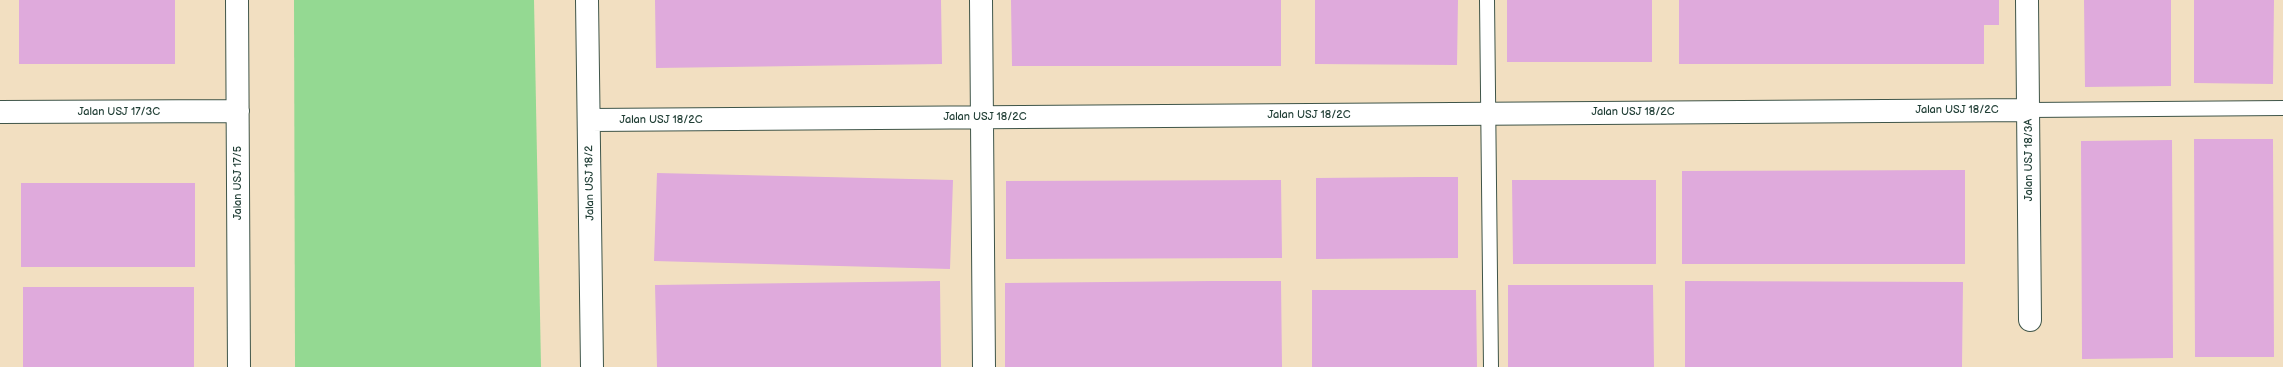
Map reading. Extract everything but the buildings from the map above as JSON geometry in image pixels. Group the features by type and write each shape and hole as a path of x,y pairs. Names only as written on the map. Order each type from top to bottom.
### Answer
{"street":[{"name":"Jalan USJ 17/5","path":"237,0 239,367"},
{"name":"Jalan USJ 18/2","path":"587,0 590,120 592,367"},
{"path":"981,0 984,367"},
{"name":"Jalan USJ 18/3A","path":"2028,0 2030,320"},
{"name":"Jalan USJ 18/2C","path":"590,120 2029,110"},
{"name":"Jalan USJ 17/3C","path":"0,112 238,111"}],"lane":[{"path":"1487,0 1491,367"},
{"path":"2029,110 2283,108"}],"green space":[{"path":"294,0 534,0 541,367 295,367"}]}
